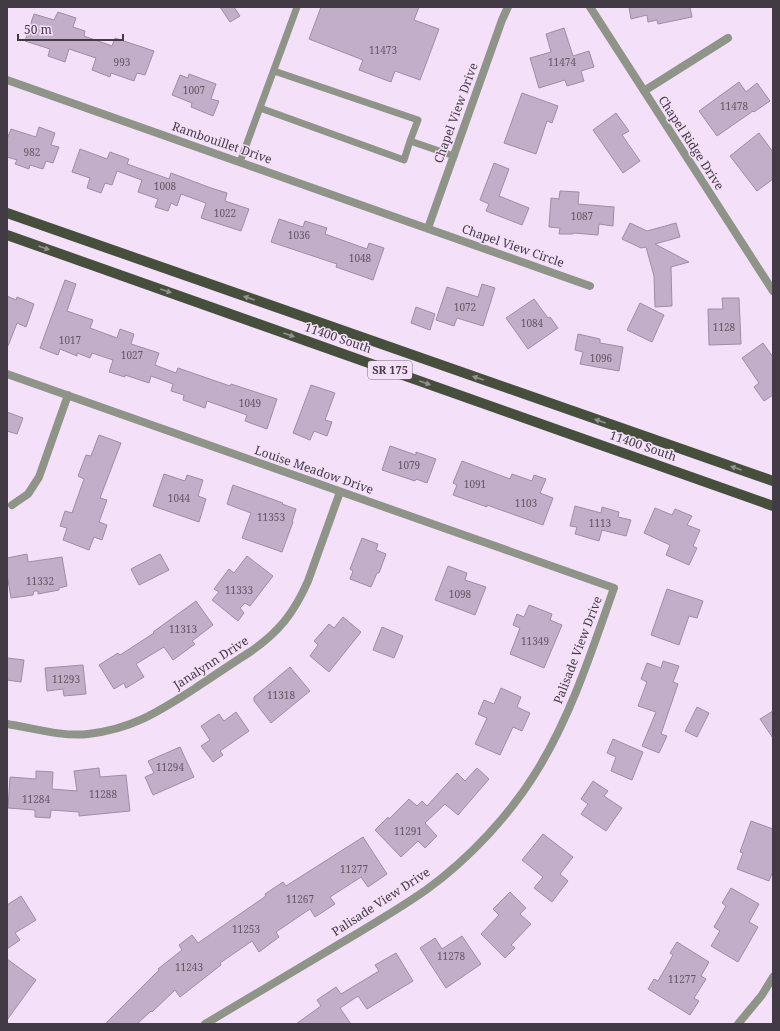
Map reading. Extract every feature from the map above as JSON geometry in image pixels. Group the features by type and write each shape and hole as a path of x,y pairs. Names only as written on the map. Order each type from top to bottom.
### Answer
{"main road":[{"name":"11400 South","path":"7,213 773,481"},
{"name":"11400 South","path":"7,235 773,506"}],"street":[{"name":"Chapel View Drive","path":"428,228 502,20 508,7"},
{"name":"Chapel Ridge Drive","path":"590,7 773,291"},
{"path":"644,91 728,38"},
{"name":"Rambouillet Drive","path":"7,80 428,228"},
{"name":"Chapel View Circle","path":"428,228 590,286"},
{"name":"Louise Meadow Drive","path":"7,374 614,588"},
{"path":"12,505 28,494 39,477 68,395"},
{"name":"Janalynn Drive","path":"7,724 68,734 87,734 120,728 134,723 164,708 250,652 274,633 285,621 302,595 340,492"},
{"name":"Palisade View Drive","path":"205,1024 396,910 427,889 458,864 487,835 514,804 538,770 559,732 576,692 614,588"},
{"path":"738,1024 762,995 773,977"}],"lane":[{"path":"240,162 297,7"},
{"path":"260,108 404,160 418,120 274,71"},
{"path":"410,141 454,156"}],"building":[{"path":"220,7 234,7 240,16 230,22"},
{"path":"321,7 419,7 414,20 439,29 420,80 395,71 391,82 359,70 363,60 309,39"},
{"path":"629,7 690,7 692,17 658,24 657,20 648,22 647,15 631,19"},
{"path":"58,12 76,18 73,27 85,31 84,36 112,46 115,38 154,51 145,75 137,73 134,81 111,73 110,77 92,70 96,58 69,49 65,62 48,56 50,49 25,41 34,14 54,20"},
{"path":"564,28 573,56 589,51 594,67 581,71 584,81 567,86 565,80 539,88 530,58 551,52 546,34"},
{"path":"189,74 216,84 211,99 219,101 213,116 191,107 192,103 172,95 180,75 188,78"},
{"path":"739,82 746,92 757,83 770,101 717,136 699,111"},
{"path":"522,93 558,106 552,123 547,121 536,154 504,143"},
{"path":"616,113 629,131 622,135 640,161 623,173 593,130"},
{"path":"39,127 55,133 51,145 59,147 53,163 46,161 43,169 30,165 29,169 15,164 17,160 7,157 7,139 11,129 36,137"},
{"path":"759,133 773,152 773,179 757,191 730,156"},
{"path":"80,149 107,159 110,152 129,159 127,164 169,179 171,173 227,193 225,201 249,209 241,231 201,218 206,203 181,194 177,206 171,203 168,211 155,207 158,199 138,192 142,180 117,171 112,185 105,183 101,193 87,188 90,178 72,172"},
{"path":"494,163 509,169 499,196 529,208 522,225 486,211 489,204 480,200"},
{"path":"560,191 579,192 578,204 614,207 613,226 599,224 598,235 574,233 559,234 560,228 549,227 551,198 559,199"},
{"path":"279,219 303,227 305,221 327,228 325,234 367,249 369,243 384,248 373,280 336,267 337,264 271,242"},
{"path":"630,223 647,231 676,223 680,237 655,244 689,262 671,267 672,306 655,307 654,276 646,247 641,248 622,239"},
{"path":"65,280 76,284 67,311 93,320 90,328 117,338 120,329 134,334 131,344 159,353 155,365 176,373 178,368 230,386 231,384 277,399 267,429 245,421 247,415 207,401 205,408 183,400 184,395 171,391 173,384 151,376 149,383 125,375 125,377 109,372 113,360 92,353 90,358 77,353 77,356 60,349 58,355 40,348"},
{"path":"482,284 495,288 483,326 457,318 454,326 436,320 447,287 478,297"},
{"path":"7,296 16,300 17,297 34,304 26,327 17,323 8,346 7,346"},
{"path":"722,298 739,298 741,344 709,345 708,309 723,309"},
{"path":"534,299 548,318 550,317 558,328 528,349 506,318"},
{"path":"640,303 664,315 652,342 627,330"},
{"path":"416,307 435,314 430,330 411,323"},
{"path":"578,334 600,339 600,343 623,347 619,371 580,364 583,352 575,350"},
{"path":"763,343 773,357 773,395 764,401 754,387 759,383 742,358"},
{"path":"311,385 335,393 325,420 332,422 327,436 314,431 310,440 293,433"},
{"path":"7,412 23,418 17,434 7,431"},
{"path":"99,435 121,443 100,498 107,500 99,522 107,525 102,540 94,537 89,550 63,540 67,528 60,526 65,511 72,513 84,479 78,476 86,455 91,456"},
{"path":"390,446 416,455 416,452 436,459 427,483 416,479 415,481 382,470"},
{"path":"462,461 510,479 512,474 532,481 534,475 546,479 540,493 553,498 543,525 487,505 487,507 453,495 457,485 453,483"},
{"path":"164,474 185,481 187,475 203,480 198,496 206,499 199,522 153,506"},
{"path":"233,485 296,509 282,552 242,538 251,513 227,504"},
{"path":"575,506 601,513 602,507 619,512 618,517 631,520 626,536 602,530 599,541 575,534 577,527 570,526"},
{"path":"655,508 672,515 675,509 692,516 687,525 700,530 693,546 697,548 689,565 666,555 670,545 644,533"},
{"path":"362,538 378,544 376,550 386,554 379,573 377,573 371,587 350,579 353,571 350,569"},
{"path":"27,554 28,562 62,557 67,586 59,588 59,590 38,594 38,591 34,591 33,595 11,598 7,574 7,558"},
{"path":"160,554 169,570 139,585 131,569"},
{"path":"247,556 273,576 250,606 245,603 240,608 244,613 238,621 212,600 219,592 214,589 229,569 234,573"},
{"path":"448,566 467,573 465,580 486,587 475,615 435,600"},
{"path":"667,589 703,601 697,618 689,616 679,645 651,635"},
{"path":"196,601 213,625 192,641 195,644 173,660 164,647 136,664 144,677 126,688 124,683 114,689 99,665 118,653 120,655 154,633 153,632"},
{"path":"529,605 552,614 550,620 562,625 544,668 510,654 520,628 513,625 517,614 524,617"},
{"path":"343,617 361,632 329,672 310,656 318,645 314,641 329,624 334,628"},
{"path":"382,627 403,636 394,658 373,650"},
{"path":"7,658 24,660 21,682 7,680"},
{"path":"663,661 679,666 673,682 678,684 661,734 667,736 659,753 642,746 656,712 638,706 647,682 641,679 647,663 661,668"},
{"path":"83,665 86,694 64,696 63,689 47,691 45,668"},
{"path":"290,667 310,691 271,723 254,701 254,697"},
{"path":"501,688 521,697 517,707 530,713 522,731 513,727 500,755 475,744 487,718 478,714 484,700 494,704"},
{"path":"697,707 709,713 697,737 685,731"},
{"path":"773,711 773,738 760,719"},
{"path":"236,712 249,731 220,751 223,755 213,762 201,746 210,740 201,726 219,714 224,721"},
{"path":"613,739 643,752 632,780 611,771 616,757 607,753"},
{"path":"180,747 194,777 153,795 145,777 154,773 148,761"},
{"path":"99,768 100,777 126,775 130,811 79,816 79,812 51,810 50,818 35,817 35,810 8,808 10,777 36,779 36,771 53,772 52,789 77,791 74,771"},
{"path":"477,768 489,779 458,815 445,804 425,823 437,836 425,848 418,841 401,857 375,830 388,817 389,819 409,799 417,806 422,801 427,806 457,773 465,781"},
{"path":"593,781 608,791 604,796 622,808 606,831 581,814 588,804 581,799"},
{"path":"751,821 773,829 773,871 769,881 737,869 743,853 740,852"},
{"path":"543,834 573,857 560,874 568,881 552,902 534,888 543,877 522,860"},
{"path":"363,837 387,874 368,887 361,877 330,897 335,904 315,917 310,909 276,932 279,937 259,952 252,941 220,963 221,965 180,997 175,990 137,1024 105,1024 159,970 158,969 182,950 179,945 192,935 198,943 266,896 265,894 283,882 286,886"},
{"path":"731,888 759,904 749,922 758,927 738,962 711,946 720,931 714,927 726,906 722,903"},
{"path":"510,892 526,908 520,914 531,924 511,945 515,948 505,958 481,934 499,915 493,909"},
{"path":"21,896 36,920 15,933 20,940 7,949 7,905"},
{"path":"462,936 481,964 446,988 420,948 435,938 442,949"},
{"path":"677,942 709,962 701,976 706,979 694,998 699,1001 690,1015 648,989 654,979 658,981 673,955 670,953"},
{"path":"396,953 413,981 367,1009 358,996 340,1008 351,1024 296,1024 321,1006 317,1000 336,987 341,994 379,971 375,965"},
{"path":"7,959 36,980 7,1020"}]}
